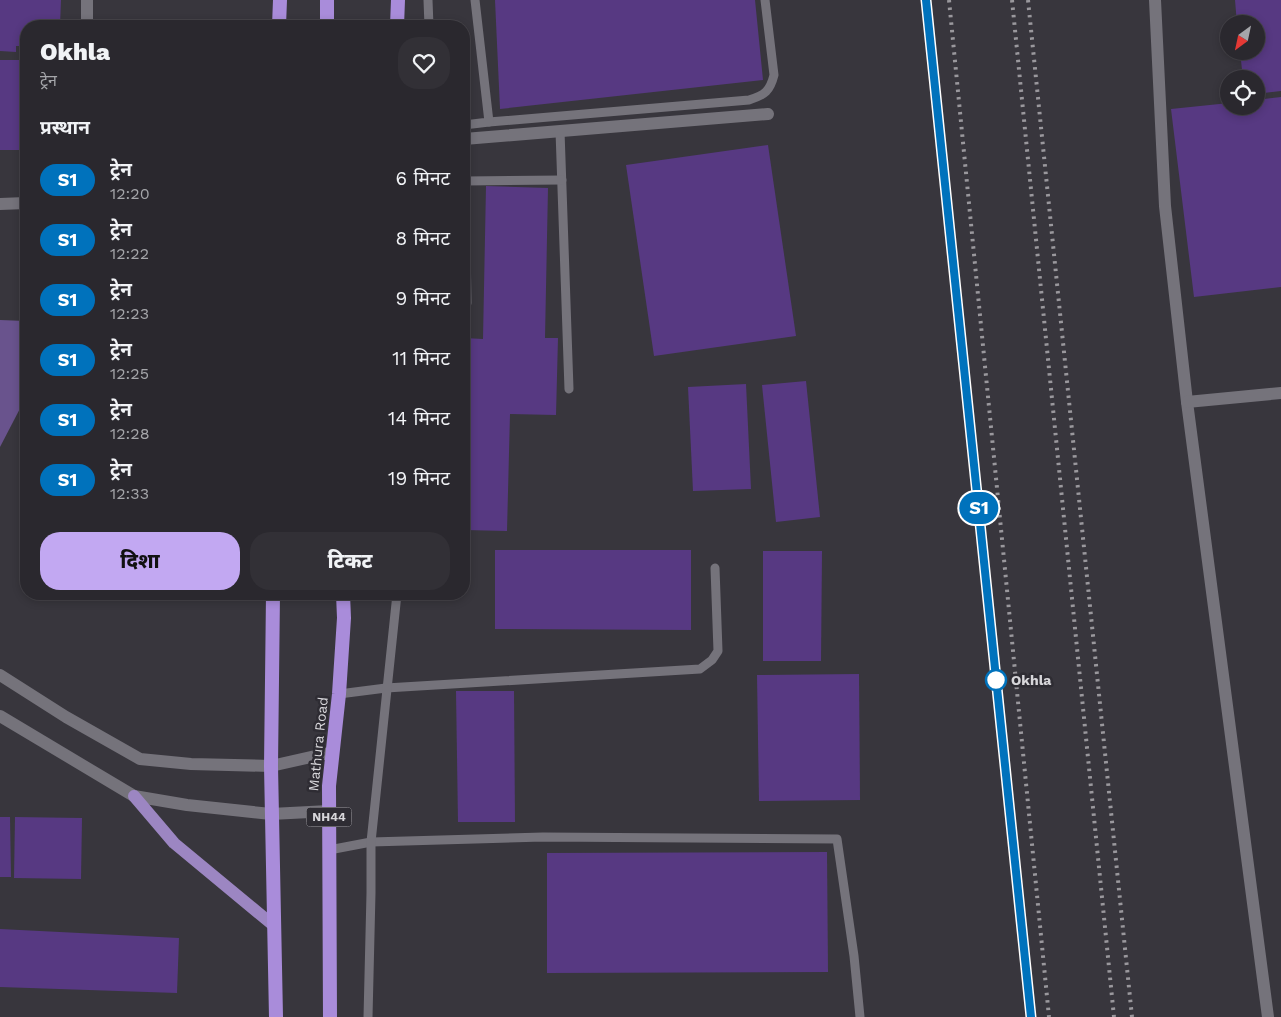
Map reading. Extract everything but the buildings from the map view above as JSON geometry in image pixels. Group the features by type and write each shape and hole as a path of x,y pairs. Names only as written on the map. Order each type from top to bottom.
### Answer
{"highway":[{"path":"279,20 280,0"},
{"path":"327,0 327,20"},
{"path":"397,20 398,0"},
{"path":"273,600 271,814 276,1017"},
{"name":"Mathura Road","path":"330,1017 329,786 340,694 343,600"},
{"path":"344,618 348,600"}],"main road":[{"path":"134,796 174,843 273,925"}],"street":[{"path":"87,0 87,20"},
{"path":"1155,0 1165,206 1187,402 1268,1017"},
{"path":"470,139 768,114"},
{"path":"0,204 20,203"},
{"path":"1187,402 1281,393"},
{"path":"0,675 66,717 140,759 191,764 271,766 333,752"},
{"path":"0,716 134,796 187,805 271,814 329,811"}],"lane":[{"path":"428,0 429,20"},
{"path":"475,0 489,122"},
{"path":"470,124 749,100 761,96 771,87 774,75 765,0"},
{"path":"560,131 569,389"},
{"path":"470,181 562,180"},
{"path":"340,694 386,688 700,669 712,660 718,651 715,568"},
{"path":"368,1017 371,893 370,842 396,600"},
{"path":"329,850 370,842 543,837 837,839 854,956 860,1017"}],"shaded area":[{"path":"0,320 20,321 20,409 0,447"}],"railway":[{"path":"926,0 1031,1017"},
{"path":"949,0 1049,1017"},
{"path":"1012,0 1114,1017"},
{"path":"1028,0 1132,1017"}],"train":[{"name":"S1","path":"926,0 1031,1017"}],"place":[{"name":"Okhla","path":"996,680"}]}
